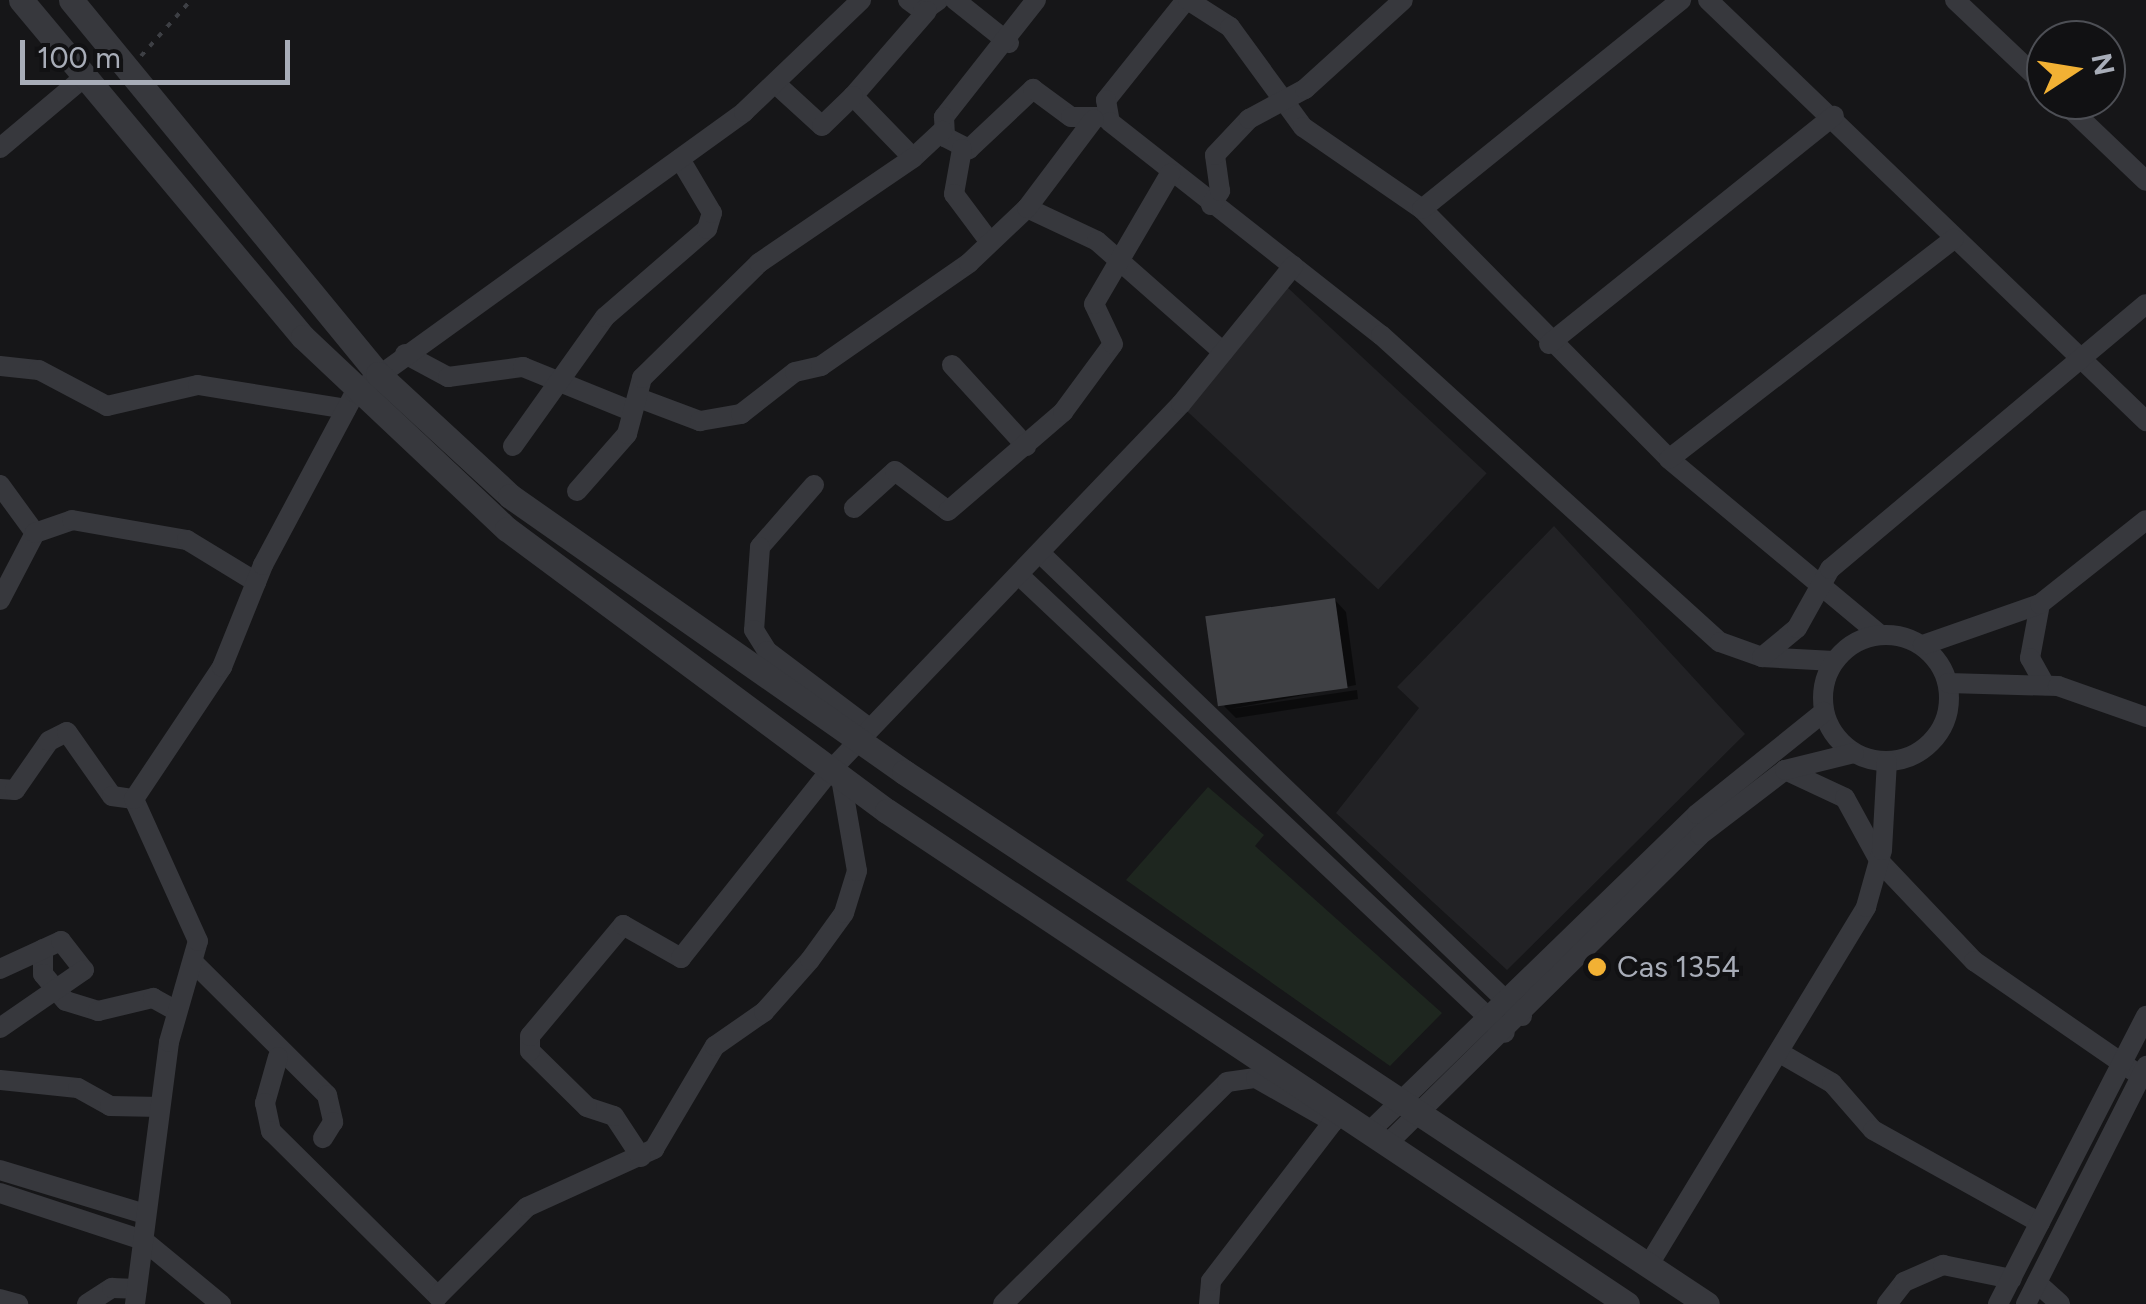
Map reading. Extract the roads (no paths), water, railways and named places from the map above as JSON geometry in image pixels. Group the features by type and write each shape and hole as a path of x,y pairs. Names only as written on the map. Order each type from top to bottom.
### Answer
{"street":[{"path":"21,0 351,401 574,584 836,774 1336,1118"},
{"path":"70,0 378,374 558,532 1706,1304"},
{"path":"134,798 222,667 256,582 351,401 378,374 680,159 776,84 861,0"},
{"path":"955,0 1009,43"},
{"path":"577,491 628,434 642,378 759,263 913,158 942,131 1009,43 1036,0"},
{"path":"405,354 428,374 496,364 700,420 741,414 989,242 1027,208 1100,118 1106,100 1187,0 1230,26 1281,103 1422,209 1549,344 1668,459 1880,634 1923,645 2040,604 2146,520"},
{"path":"1211,205 1221,181 1216,155 1248,119 1281,103 1404,0"},
{"path":"1422,209 1681,0"},
{"path":"1708,0 1834,116 1954,239 2146,421"},
{"path":"1955,0 2026,67"},
{"path":"776,84 822,126 852,96 925,4"},
{"path":"0,148 83,78"},
{"path":"989,242 954,194 962,150 1032,89 1071,117 1100,118 1293,266 1686,616 1762,657 1834,661 1880,634"},
{"path":"852,96 913,158"},
{"path":"1549,344 1834,116"},
{"path":"2082,120 2146,181"},
{"path":"942,131 962,150"},
{"path":"513,446 605,317 707,229 712,213 680,159"},
{"path":"854,508 895,471 948,510 1026,446 1113,344 1094,304 1170,174"},
{"path":"1027,208 1064,218 1223,352"},
{"path":"1668,459 1954,239"},
{"path":"640,1156 614,1116 587,1107 530,1052 530,1036 623,925 679,960 836,774 863,734 1041,554 1223,352 1293,266"},
{"path":"1762,657 1798,628 1820,584 2074,356 2146,304"},
{"path":"952,365 1026,446"},
{"path":"0,366 39,370 108,406 198,385 351,401"},
{"path":"0,485 35,533"},
{"path":"814,485 760,547 754,630 767,651 863,734"},
{"path":"0,600 35,533 72,520 120,522 187,540 256,582"},
{"path":"1041,554 1515,1009"},
{"path":"1020,576 1498,1026"},
{"path":"2040,604 2030,658 2045,684"},
{"path":"1377,1139 1700,834 1785,770 1854,753 1887,762 1910,757 1943,728 1948,683 1923,645"},
{"path":"1515,1009 1697,814 1824,712 1834,661"},
{"path":"1948,683 2045,684 2146,717"},
{"path":"1824,712 1854,753"},
{"path":"1,794 16,790 49,741 67,732 112,796 134,798"},
{"path":"1648,1266 1857,925 1880,862 1887,762"},
{"path":"1785,770 1844,798 1880,862 1974,961 2122,1063 2144,1071 2026,1304"},
{"path":"278,1057 265,1103 271,1130 438,1296 527,1207 640,1156 672,1127 716,1046 764,1012 844,912 856,871 836,774"},
{"path":"87,1304 112,1288 136,1296 176,1012 196,965 193,918 134,798"},
{"path":"0,1028 82,976 84,963 70,943 1,965"},
{"path":"43,949 56,993"},
{"path":"196,965 278,1057 327,1095 333,1122 323,1138"},
{"path":"56,993 98,1011 154,998 176,1012"},
{"path":"1998,1304 2146,1016"},
{"path":"1780,1053 1832,1083 1872,1130 2040,1223"},
{"path":"1003,1304 1227,1082 1256,1078 1377,1139 1627,1304"},
{"path":"0,1080 78,1088 110,1106 160,1107"},
{"path":"1209,1304 1211,1282 1336,1118"},
{"path":"0,1170 145,1214"},
{"path":"0,1193 143,1240 221,1304"},
{"path":"1887,1304 1904,1282 1943,1266 2012,1279"},
{"path":"2038,1283 2060,1304"},
{"path":"0,1299 18,1304"}],"place":[{"name":"Cas 1354","path":"1597,967"}]}
